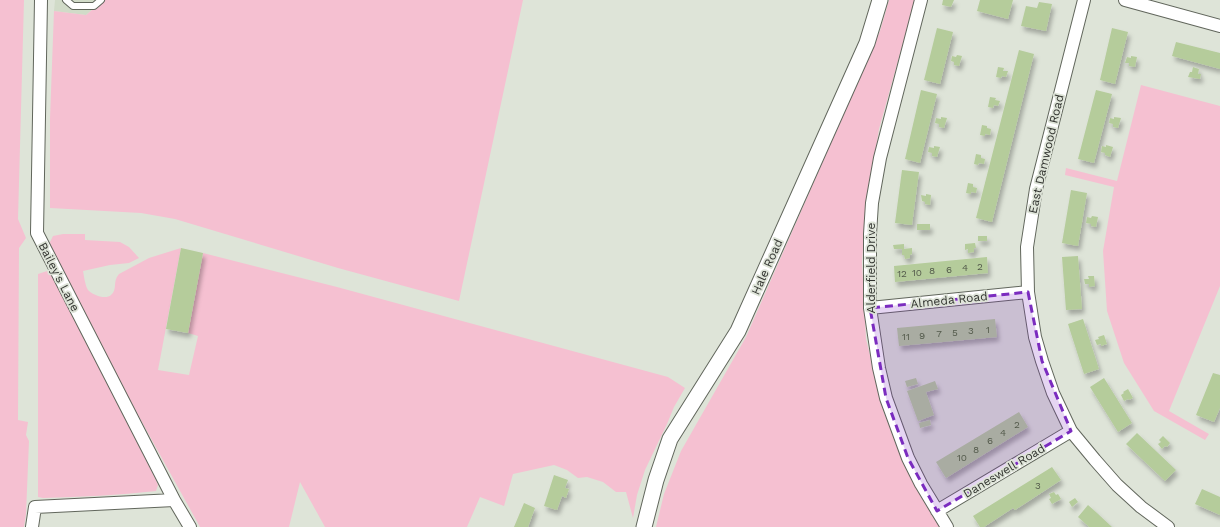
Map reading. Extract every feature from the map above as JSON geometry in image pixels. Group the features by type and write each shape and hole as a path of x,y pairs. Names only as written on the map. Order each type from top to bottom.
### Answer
{"street":[{"name":"Bailey's Lane","path":"41,0 36,233 174,500 190,527"},
{"name":"Hale Road","path":"644,527 656,480 670,439 738,331 867,43 880,0"},
{"name":"Alderfield Drive","path":"921,0 880,158 872,203 870,234 870,308 879,368 886,398 908,458 921,484 947,527"},
{"name":"East Damwood Road","path":"1084,0 1036,190 1028,247 1028,292 1042,361 1053,393 1071,431 1117,485 1141,507 1168,527"},
{"path":"1125,0 1220,26"},
{"name":"Almeda Road","path":"870,308 1028,292"},
{"name":"Daneswell Road","path":"937,511 1071,431"},
{"path":"32,527 34,506 174,500"}],"lane":[{"path":"66,0 73,6 94,6 101,0"}],"highlighted area":[{"path":"1028,292 1042,361 1071,431 937,511 908,458 886,398 870,308"}],"shaded area":[{"path":"0,0 24,0 18,219 26,238 19,248 18,420 28,422 26,435 29,441 26,514 24,527 0,527"},
{"path":"55,0 103,0 86,15 54,11"},
{"path":"104,0 523,0 459,301 338,268 175,219 141,213 50,208 50,118 54,11 86,15"},
{"path":"889,0 915,0 879,129 866,209 862,262 866,339 884,413 912,480 940,527 656,527 664,494 681,451 746,337 880,31"},
{"path":"1141,85 1220,106 1220,286 1169,411 1209,434 1205,440 1154,411 1124,363 1107,311 1103,251 1114,187 1065,175 1066,168 1117,181"},
{"path":"63,234 85,234 85,240 120,242 129,247 139,258 129,263 110,265 83,271 88,290 103,297 109,296 113,293 119,274 149,258 181,248 158,370 189,375 198,336 188,333 203,253 337,287 668,377 685,388 674,407 645,470 637,495 633,518 626,492 616,492 603,482 587,477 578,478 567,470 554,465 513,474 504,506 480,497 467,527 325,527 300,482 289,527 200,527 112,368 51,249 50,242 53,236"},
{"path":"47,271 53,273 156,480 158,485 156,491 128,494 38,497 38,274"}],"building":[{"path":"943,0 954,0 951,7 942,5"},
{"path":"980,0 1013,0 1008,19 977,11"},
{"path":"1039,2 1052,4 1046,31 1021,26 1026,6 1037,8"},
{"path":"937,28 953,32 940,84 924,80"},
{"path":"1112,28 1128,32 1115,84 1100,80"},
{"path":"1176,42 1220,53 1220,69 1172,56"},
{"path":"1019,50 1034,54 992,222 976,218"},
{"path":"957,55 962,56 959,66 954,65 954,62 951,61 952,56 956,57"},
{"path":"1131,56 1137,57 1135,67 1129,66 1129,63 1125,63 1127,57 1131,58"},
{"path":"998,67 1004,68 1003,71 1008,71 1006,77 996,77"},
{"path":"1193,67 1199,69 1198,74 1201,74 1200,79 1188,77 1190,72 1192,72"},
{"path":"921,90 937,94 920,163 905,159"},
{"path":"1096,90 1112,94 1094,163 1078,159"},
{"path":"990,97 996,98 995,100 1000,101 998,106 994,105 993,108 988,107"},
{"path":"941,117 947,118 944,128 939,127 939,124 935,123 936,118 941,119"},
{"path":"1114,117 1121,118 1118,128 1113,127 1113,124 1109,123 1110,118 1114,119"},
{"path":"982,125 991,129 990,135 980,135"},
{"path":"1106,145 1113,147 1110,157 1101,152 1102,146 1106,147"},
{"path":"934,146 940,147 937,157 932,156 932,153 928,152 929,147 934,148"},
{"path":"976,154 981,155 981,158 985,159 984,164 974,164"},
{"path":"902,170 919,172 912,225 895,223"},
{"path":"968,183 973,184 973,187 977,188 976,193 966,193"},
{"path":"1071,190 1087,193 1078,246 1062,243"},
{"path":"926,194 931,195 930,205 925,204 925,202 922,201 921,195 926,196"},
{"path":"1092,216 1098,217 1096,227 1086,223 1087,217 1091,218"},
{"path":"917,224 930,224 930,230 917,230"},
{"path":"978,236 987,236 987,241 978,241"},
{"path":"975,243 976,248 974,248 974,252 968,253 968,249 965,250 965,244"},
{"path":"904,244 904,249 912,248 910,258 905,259 904,255 902,255 902,249 894,249 893,245"},
{"path":"181,248 203,253 188,333 166,329"},
{"path":"1078,256 1082,309 1066,310 1062,257"},
{"path":"987,257 988,273 895,282 894,266"},
{"path":"1088,276 1094,276 1095,286 1089,287 1089,284 1085,284 1084,279 1089,279"},
{"path":"995,319 997,337 899,346 897,328"},
{"path":"1083,319 1099,369 1084,374 1068,324"},
{"path":"1104,335 1107,344 1101,346 1101,344 1097,345 1095,340"},
{"path":"1213,373 1220,375 1220,408 1214,422 1196,415"},
{"path":"916,378 918,384 907,387 905,381"},
{"path":"1104,378 1132,423 1118,432 1090,387"},
{"path":"935,381 938,389 926,392 934,415 918,421 907,391"},
{"path":"1128,389 1133,398 1124,401 1121,395"},
{"path":"1019,412 1028,427 946,478 936,462"},
{"path":"930,420 931,425 920,428 919,423"},
{"path":"1137,433 1176,470 1165,481 1126,444"},
{"path":"1163,436 1170,443 1167,447 1165,446 1162,449 1158,444 1161,442 1159,440"},
{"path":"1052,467 1061,480 1015,510 1013,508 984,527 980,527 973,516"},
{"path":"554,475 568,480 565,488 569,489 566,498 562,496 557,510 544,506"},
{"path":"1202,489 1220,497 1220,515 1195,504"},
{"path":"1054,492 1056,495 1058,494 1061,499 1052,504 1049,499 1051,498 1049,494"},
{"path":"1075,498 1078,502 1072,507 1069,502"},
{"path":"524,503 535,508 528,527 514,527"},
{"path":"1088,505 1112,527 1089,527 1078,517"}]}
